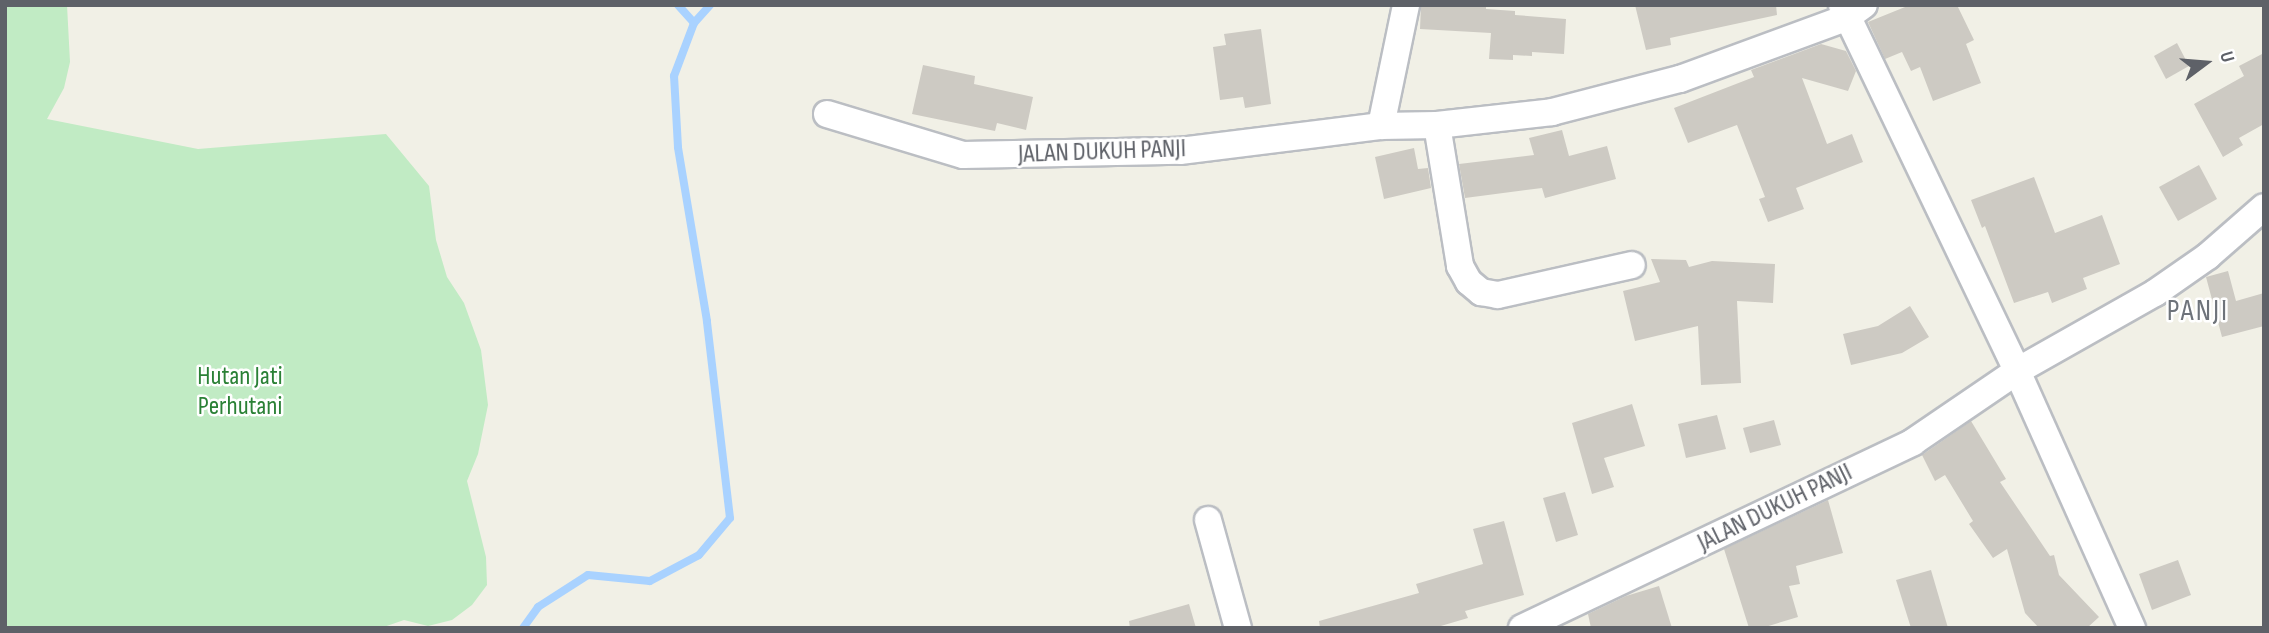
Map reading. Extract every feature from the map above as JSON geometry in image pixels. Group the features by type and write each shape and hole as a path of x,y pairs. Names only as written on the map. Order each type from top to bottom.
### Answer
{"street":[{"path":"1381,126 1406,5"},
{"name":"JALAN DUKUH PANJI","path":"827,114 964,155 1180,151 1381,126 1437,125 1552,112 1680,79 1851,9 2132,628"},
{"path":"1437,125 1460,266 1469,282 1481,292 1498,295 1632,265"},
{"name":"JALAN DUKUH PANJI","path":"1522,628 1913,442 2017,371 2155,292 2208,256 2264,207"},
{"path":"1208,520 1238,628"}],"green space":[{"name":"Hutan Jati Perhutani","path":"5,5 67,5 70,62 64,88 47,119 198,149 386,134 429,186 436,240 447,277 464,303 481,350 488,405 478,454 467,481 486,557 487,585 472,605 452,620 428,626 404,620 381,628 5,628"}],"building":[{"path":"1421,5 1486,5 1486,9 1515,11 1515,15 1566,19 1564,54 1532,52 1532,56 1513,55 1513,60 1489,59 1491,33 1420,29"},
{"path":"1635,5 1776,5 1777,15 1670,38 1671,45 1646,50"},
{"path":"1910,5 1957,5 1974,40 1966,44 1981,83 1933,101 1920,67 1911,71 1902,52 1885,59 1868,22"},
{"path":"1261,29 1271,104 1245,108 1243,97 1220,100 1213,47 1226,45 1224,34"},
{"path":"2177,43 2189,66 2166,79 2154,56"},
{"path":"1821,44 1846,51 1856,71 1848,91 1802,78 1827,144 1852,134 1863,162 1796,188 1804,209 1768,222 1759,199 1765,197 1737,125 1688,143 1674,108 1754,77 1751,70"},
{"path":"2264,53 2264,124 2239,138 2243,145 2223,157 2194,104 2244,76 2239,66"},
{"path":"923,65 975,76 974,84 1033,97 1026,130 997,123 995,131 912,114"},
{"path":"1562,130 1569,156 1607,146 1616,179 1545,198 1542,188 1465,198 1459,164 1534,155 1529,138"},
{"path":"1414,148 1418,169 1428,168 1431,188 1384,199 1375,157"},
{"path":"2199,165 2217,199 2178,221 2159,187"},
{"path":"2034,177 2055,233 2102,215 2120,264 2083,278 2087,289 2052,303 2048,292 2014,303 1985,226 1982,228 1971,200"},
{"path":"1651,259 1686,260 1689,267 1712,261 1775,264 1773,303 1737,301 1741,383 1701,385 1698,326 1635,341 1623,291 1660,282"},
{"path":"2228,271 2236,301 2264,293 2264,326 2222,337 2206,277"},
{"path":"1910,306 1929,337 1902,353 1851,365 1843,334 1878,326"},
{"path":"1632,404 1645,446 1604,458 1614,487 1592,494 1572,423"},
{"path":"1717,415 1726,449 1686,458 1678,424"},
{"path":"1774,420 1781,445 1750,453 1743,428"},
{"path":"1971,421 2006,479 2000,482 2050,556 2054,555 2059,575 2099,617 2087,628 2039,628 2025,613 2007,549 1993,558 1969,524 1973,521 1945,475 1935,481 1922,455"},
{"path":"1565,492 1578,535 1556,542 1543,498"},
{"path":"1828,500 1843,553 1796,566 1800,584 1789,586 1798,617 1762,628 1749,628 1724,549"},
{"path":"1504,521 1524,595 1465,611 1468,618 1434,628 1320,628 1319,621 1419,593 1416,584 1483,564 1473,529"},
{"path":"2178,560 2191,595 2152,610 2139,574"},
{"path":"1931,570 1948,628 1911,628 1896,580"},
{"path":"1659,586 1672,628 1591,628 1588,614 1626,596"},
{"path":"1189,604 1196,628 1130,628 1129,621"}],"waterway":[{"path":"678,5 694,23"},
{"path":"523,628 538,607 588,575 650,581 699,555 730,518 707,321 678,147 674,76 694,23 710,5"}],"district":[{"name":"PANJI","path":"2198,311"}]}
